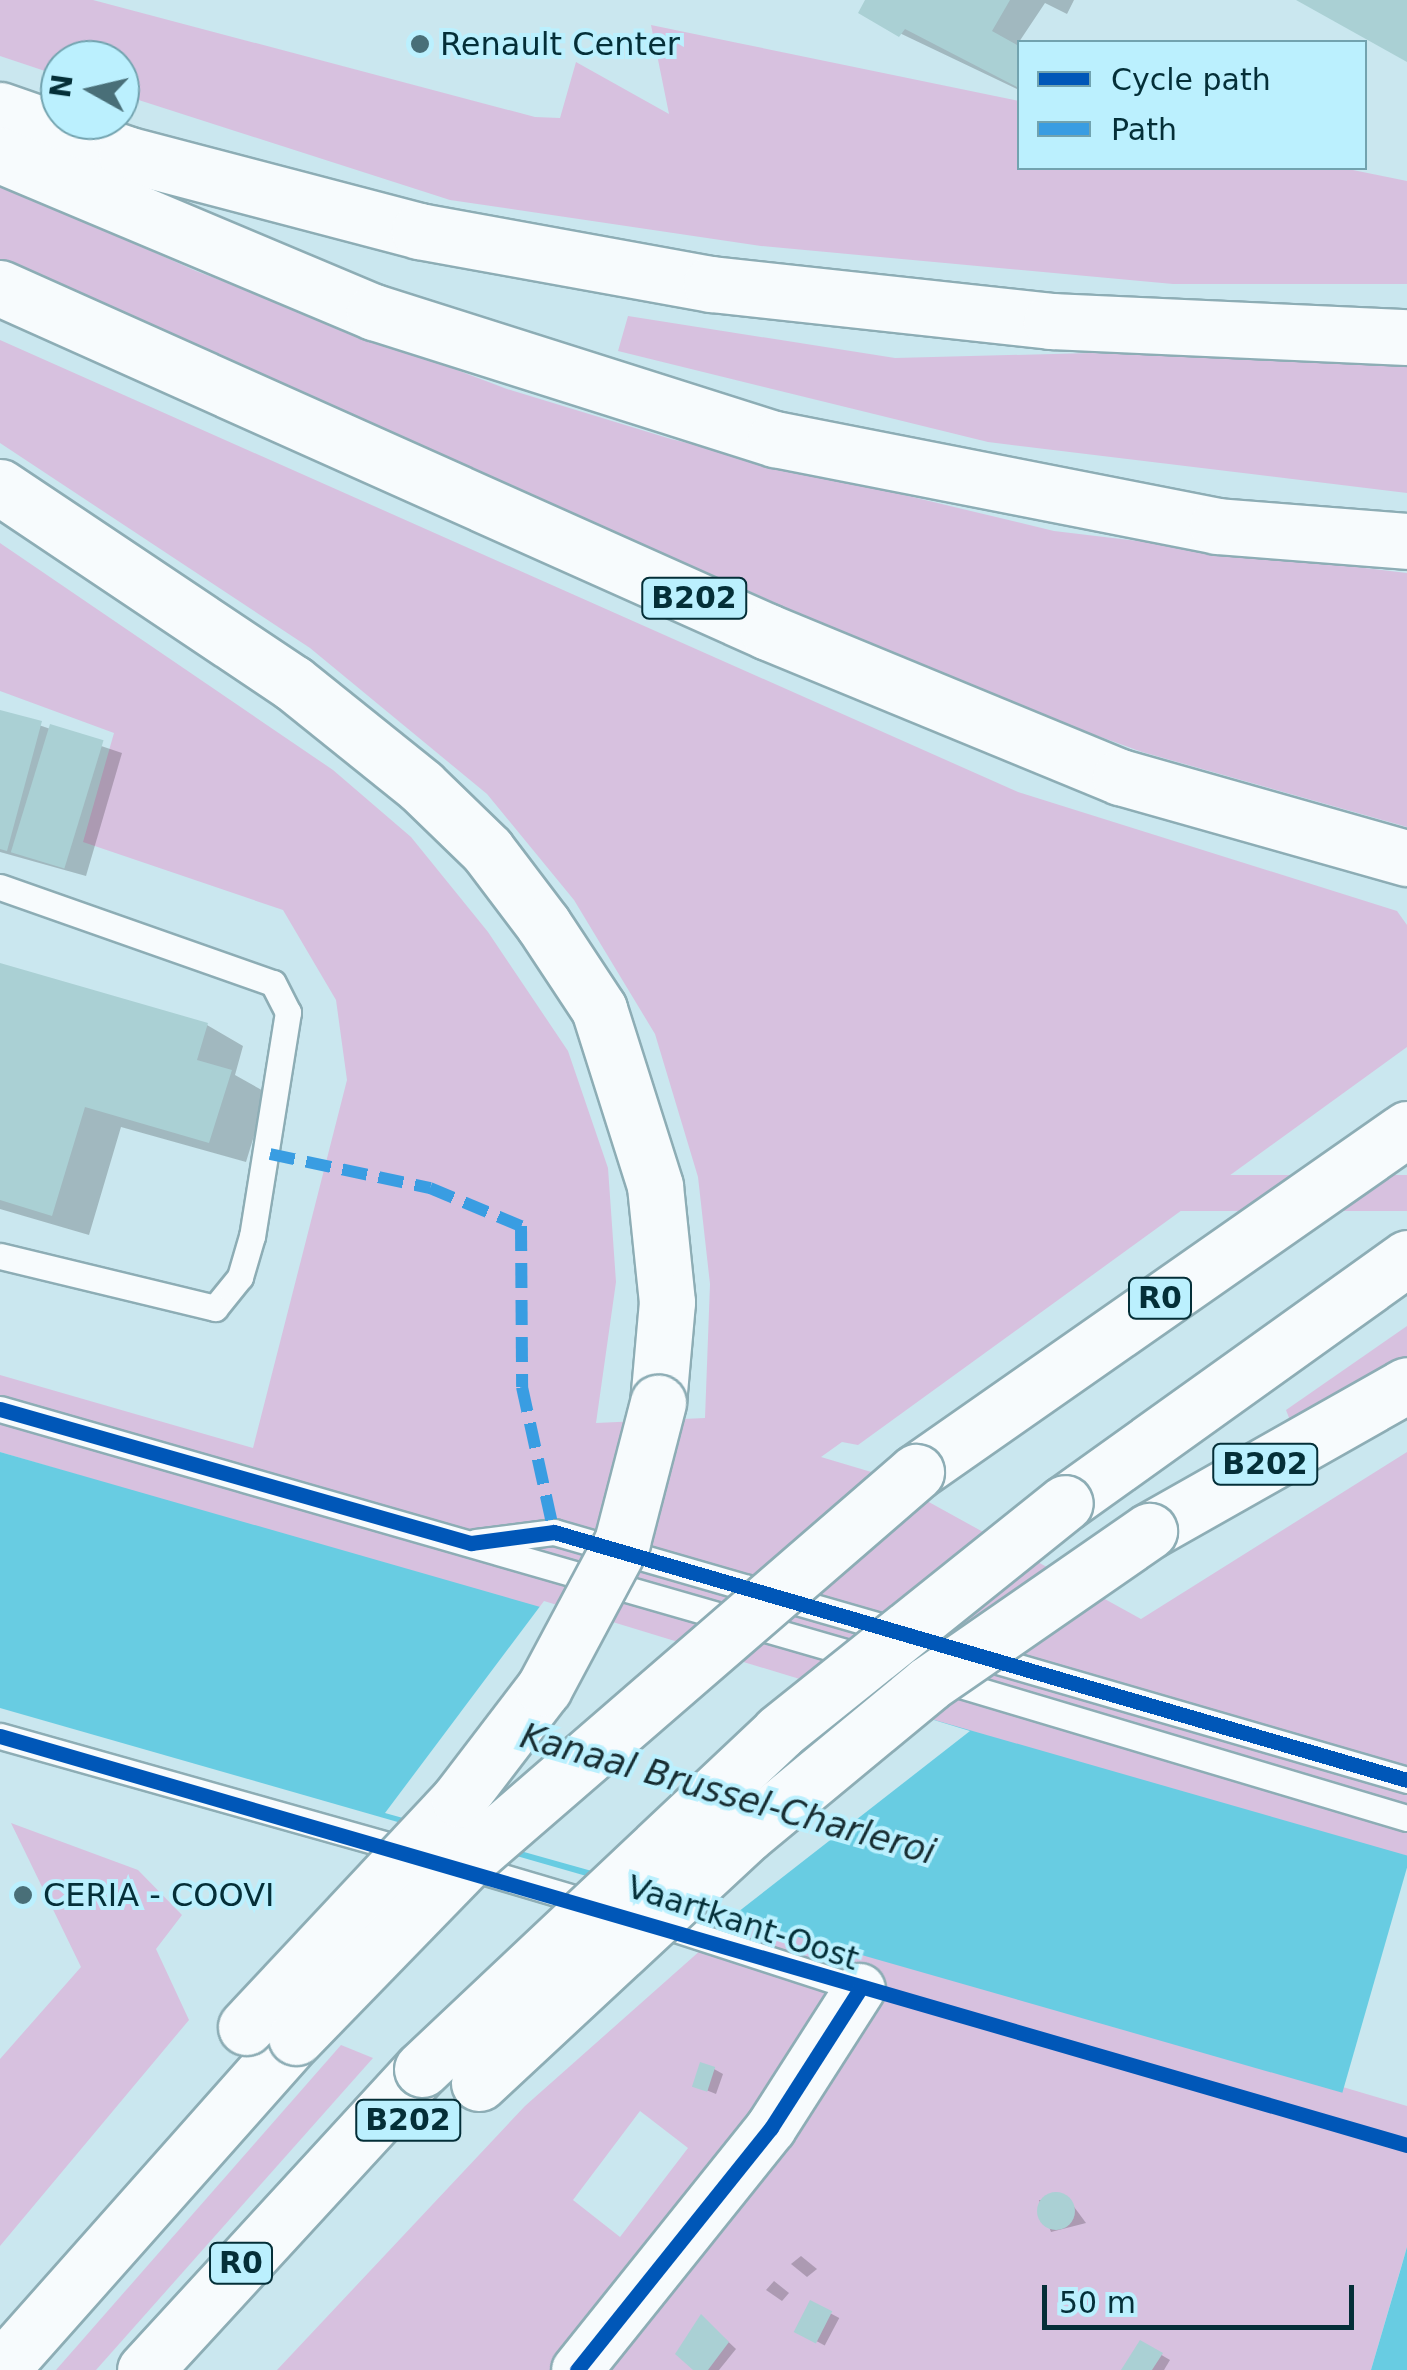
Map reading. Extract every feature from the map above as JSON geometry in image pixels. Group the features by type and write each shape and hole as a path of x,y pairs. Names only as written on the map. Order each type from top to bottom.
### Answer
{"highway":[{"path":"0,110 126,154 419,232 710,284 1051,321 1407,337"},
{"path":"0,155 374,312 775,439 1217,526 1407,541"},
{"name":"B202","path":"0,288 768,632 1120,777 1407,858"},
{"path":"0,487 294,683 407,774 488,850 599,1009 655,1186 667,1302 658,1402 622,1542 544,1688 271,2032 179,2166 0,2370"},
{"name":"R0","path":"271,2032 916,1472 1407,1130"},
{"name":"R0","path":"145,2370 422,2069 779,1732 1065,1502 1407,1258"},
{"name":"B202","path":"338,2156 479,2083 747,1834 913,1696 1148,1531 1407,1386"}],"street":[{"path":"576,2370 771,2128 860,1989"}],"lane":[{"path":"0,887 273,983 288,1012 252,1236 240,1277 216,1308 0,1256"},
{"path":"0,1409 471,1542 1407,1818"},
{"path":"471,1542 554,1532 1407,1780"},
{"name":"Vaartkant-Oost","path":"0,1736 538,1887 860,1989"}],"shaded area":[{"path":"0,0 93,0 535,117 560,118 576,62 669,114 651,25 1017,101 1017,170 1353,170 1407,181 1407,284 1173,284 761,246 450,200 140,100 140,40 40,40 40,69 0,56"},
{"path":"0,183 196,271 507,389 671,439 1054,531 1407,573 1407,827 1142,752 974,691 0,259"},
{"path":"628,316 895,358 1091,353 1407,364 1407,493 988,442 618,351"},
{"path":"0,340 1018,792 1397,911 1407,925 1407,1047 858,1445 842,1442 821,1457 878,1474 1141,1619 1407,1452 1407,1867 0,1452 0,1375 253,1448 347,1080 336,1000 283,910 83,842 114,733 0,691 0,543 333,770 411,837 488,932 568,1051 608,1168 616,1282 596,1423 705,1418 710,1284 698,1177 655,1034 574,900 487,794 310,648 0,443"},
{"path":"854,1175 1407,1175 1407,1211 854,1211"},
{"path":"1407,1326 1407,1360 1291,1423 1286,1410"},
{"path":"11,1823 138,1870 182,1915 156,1949 189,2020 0,2246 0,2059 81,1967"},
{"path":"746,1910 1407,2106 1407,2247 1371,2370 277,2370 525,2106","holes":["640,2111 688,2148 620,2237 573,2200"]},
{"path":"341,2045 373,2058 96,2370 56,2370"}],"water":[{"name":"Kanaal Brussel-Charleroi","path":"0,1452 1407,1855 1407,1867 1342,2093 0,1708"},
{"path":"1407,2247 1407,2370 1371,2370 1401,2268"}],"pier":[{"path":"544,1601 970,1731 738,1912 385,1813"}],"building":[{"path":"865,0 1010,0 992,31 1017,45 1017,87 905,29 899,37 858,13"},
{"path":"1296,0 1407,0 1407,62"},
{"path":"0,710 42,721 7,851 0,849"},
{"path":"50,724 104,740 64,869 11,852"},
{"path":"0,963 208,1023 197,1060 232,1070 209,1143 85,1107 52,1216 0,1200"},
{"path":"700,2062 715,2067 707,2092 692,2087"},
{"path":"1056,2192 1069,2198 1075,2211 1069,2224 1056,2230 1043,2224 1037,2211 1043,2198"},
{"path":"810,2300 832,2311 816,2343 794,2332"},
{"path":"701,2314 729,2342 708,2370 693,2370 675,2354"},
{"path":"1140,2340 1163,2353 1152,2370 1121,2370"}],"marked path":[{"path":"270,1154 430,1188 521,1226 522,1387 554,1532"}],"cycle path":[{"path":"0,1409 471,1543 554,1532 1407,1780"},
{"path":"0,1736 1407,2145"},
{"path":"577,2370 771,2128 860,1989"}],"place":[{"name":"Renault Center","path":"420,44"},
{"name":"CERIA - COOVI","path":"23,1895"}]}
